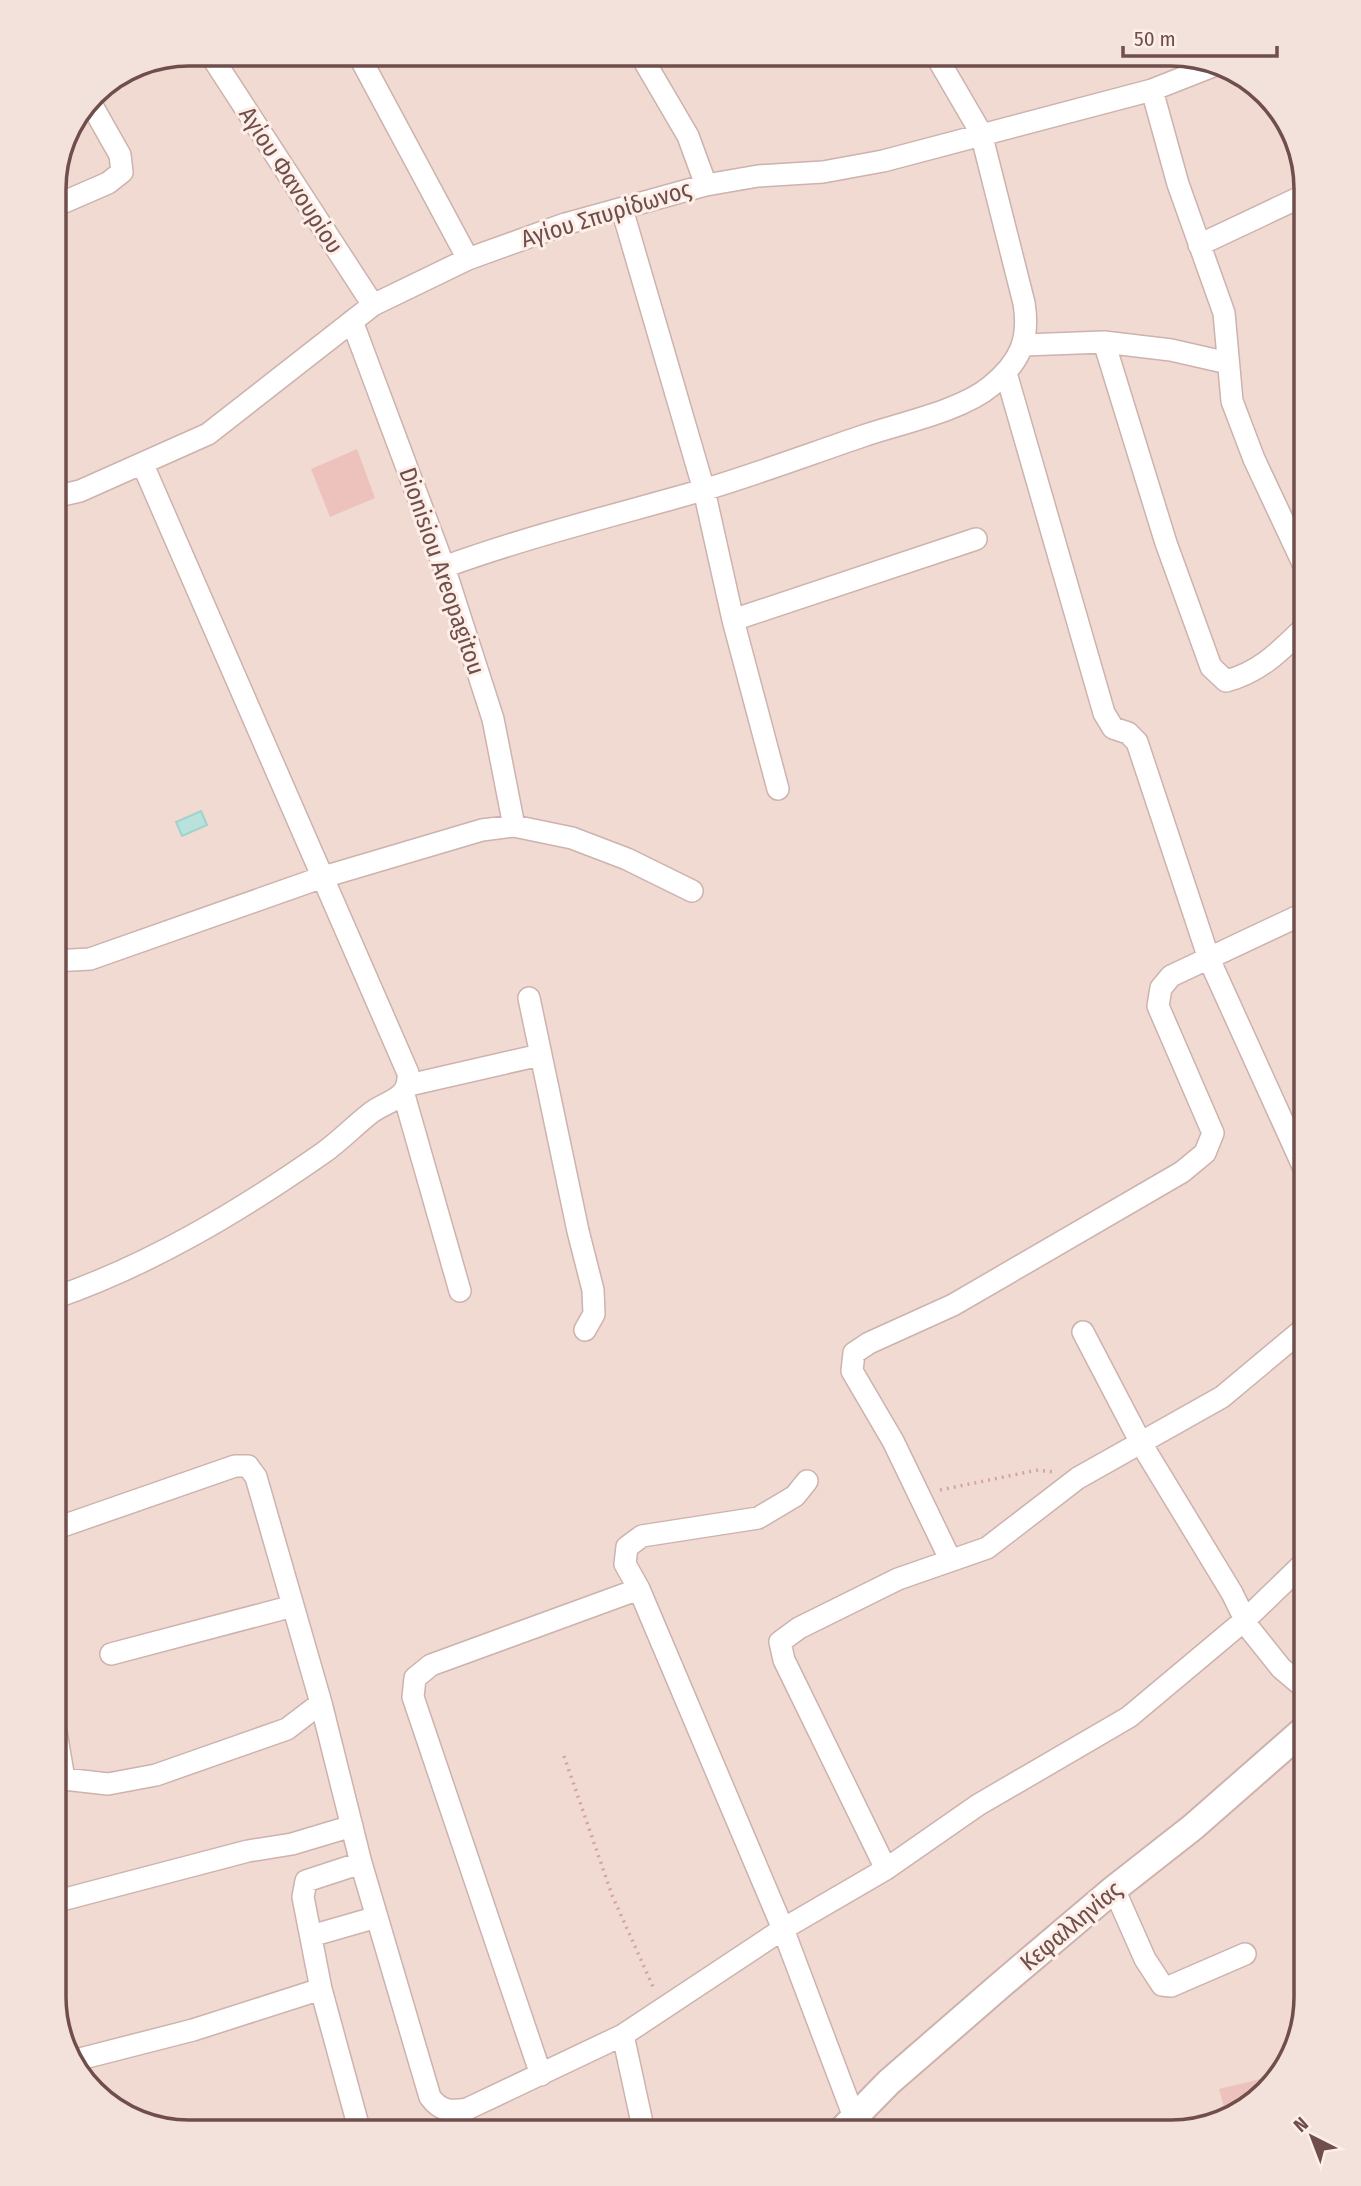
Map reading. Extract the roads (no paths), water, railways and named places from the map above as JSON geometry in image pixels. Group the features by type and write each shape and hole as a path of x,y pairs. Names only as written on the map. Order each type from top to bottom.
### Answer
{"street":[{"name":"Αγίου Φανουρίου","path":"218,66 373,305"},
{"path":"365,66 468,259"},
{"path":"647,66 688,136 706,184"},
{"path":"444,568 555,529 704,489 960,403 989,388 1006,373 1024,345 1028,328 1024,303 981,133 942,67"},
{"name":"Αγίου Σπυρίδωνος","path":"67,494 80,491 143,465 208,434 373,305 468,259 565,224 706,184 847,168 1152,90 1202,70"},
{"path":"1152,90 1178,184 1224,313 1232,401 1254,459 1294,544"},
{"path":"67,201 108,183 122,172 120,155 95,111"},
{"path":"1199,245 1294,200"},
{"path":"622,209 704,489 733,620 778,789"},
{"name":"Dionisiou Areopagitou","path":"352,321 444,568 493,719 514,826"},
{"path":"1024,345 1104,342 1171,350 1228,363"},
{"path":"1104,342 1166,543 1211,667 1226,681 1247,676 1270,662 1294,638"},
{"path":"1006,373 1104,713 1113,727 1128,733 1137,743 1209,959 1294,1146"},
{"path":"143,465 320,878 408,1073 406,1090 460,1291"},
{"path":"733,620 976,539"},
{"path":"67,960 90,959 320,878 482,831 514,826 572,838 627,859 692,891"},
{"path":"950,1559 893,1441 852,1371 854,1353 869,1343 953,1305 1182,1172 1205,1153 1213,1133 1158,1006 1161,988 1171,976 1294,918"},
{"path":"529,998 593,1290 594,1314 585,1330"},
{"path":"66,1294 92,1285 162,1252 324,1152 374,1111 406,1090 540,1055"},
{"path":"1083,1332 1142,1445 1249,1628 1281,1668 1294,1679"},
{"path":"886,1869 783,1660 780,1643 799,1628 898,1579 987,1548 1078,1478 1142,1445 1222,1397 1294,1343"},
{"path":"66,1525 235,1466 248,1466 256,1477 321,1703 361,1863 430,2097 436,2106 456,2111 467,2109 623,2035 783,1929 886,1869 978,1805 1129,1717 1246,1619 1294,1572"},
{"path":"807,1481 795,1496 758,1518 642,1536 627,1547 625,1564 639,1589 783,1929 848,2120"},
{"path":"541,2075 413,1697 415,1678 431,1665 639,1589"},
{"path":"111,1654 293,1606"},
{"path":"66,1781 108,1784 156,1775 287,1729 321,1703"},
{"name":"Κεφαλληνίας","path":"857,2120 889,2082 1114,1889 1194,1827 1294,1739"},
{"path":"66,1899 248,1851 292,1844 352,1826"},
{"path":"357,2119 321,1989 303,1897 306,1881 361,1863"},
{"path":"1114,1889 1145,1959 1163,1985 1171,1986 1245,1954"},
{"path":"311,1936 377,1917"},
{"path":"83,2058 193,2030 321,1989"},
{"path":"623,2035 641,2119"}],"water":[{"path":"201,811 207,825 182,836 176,822"}]}
